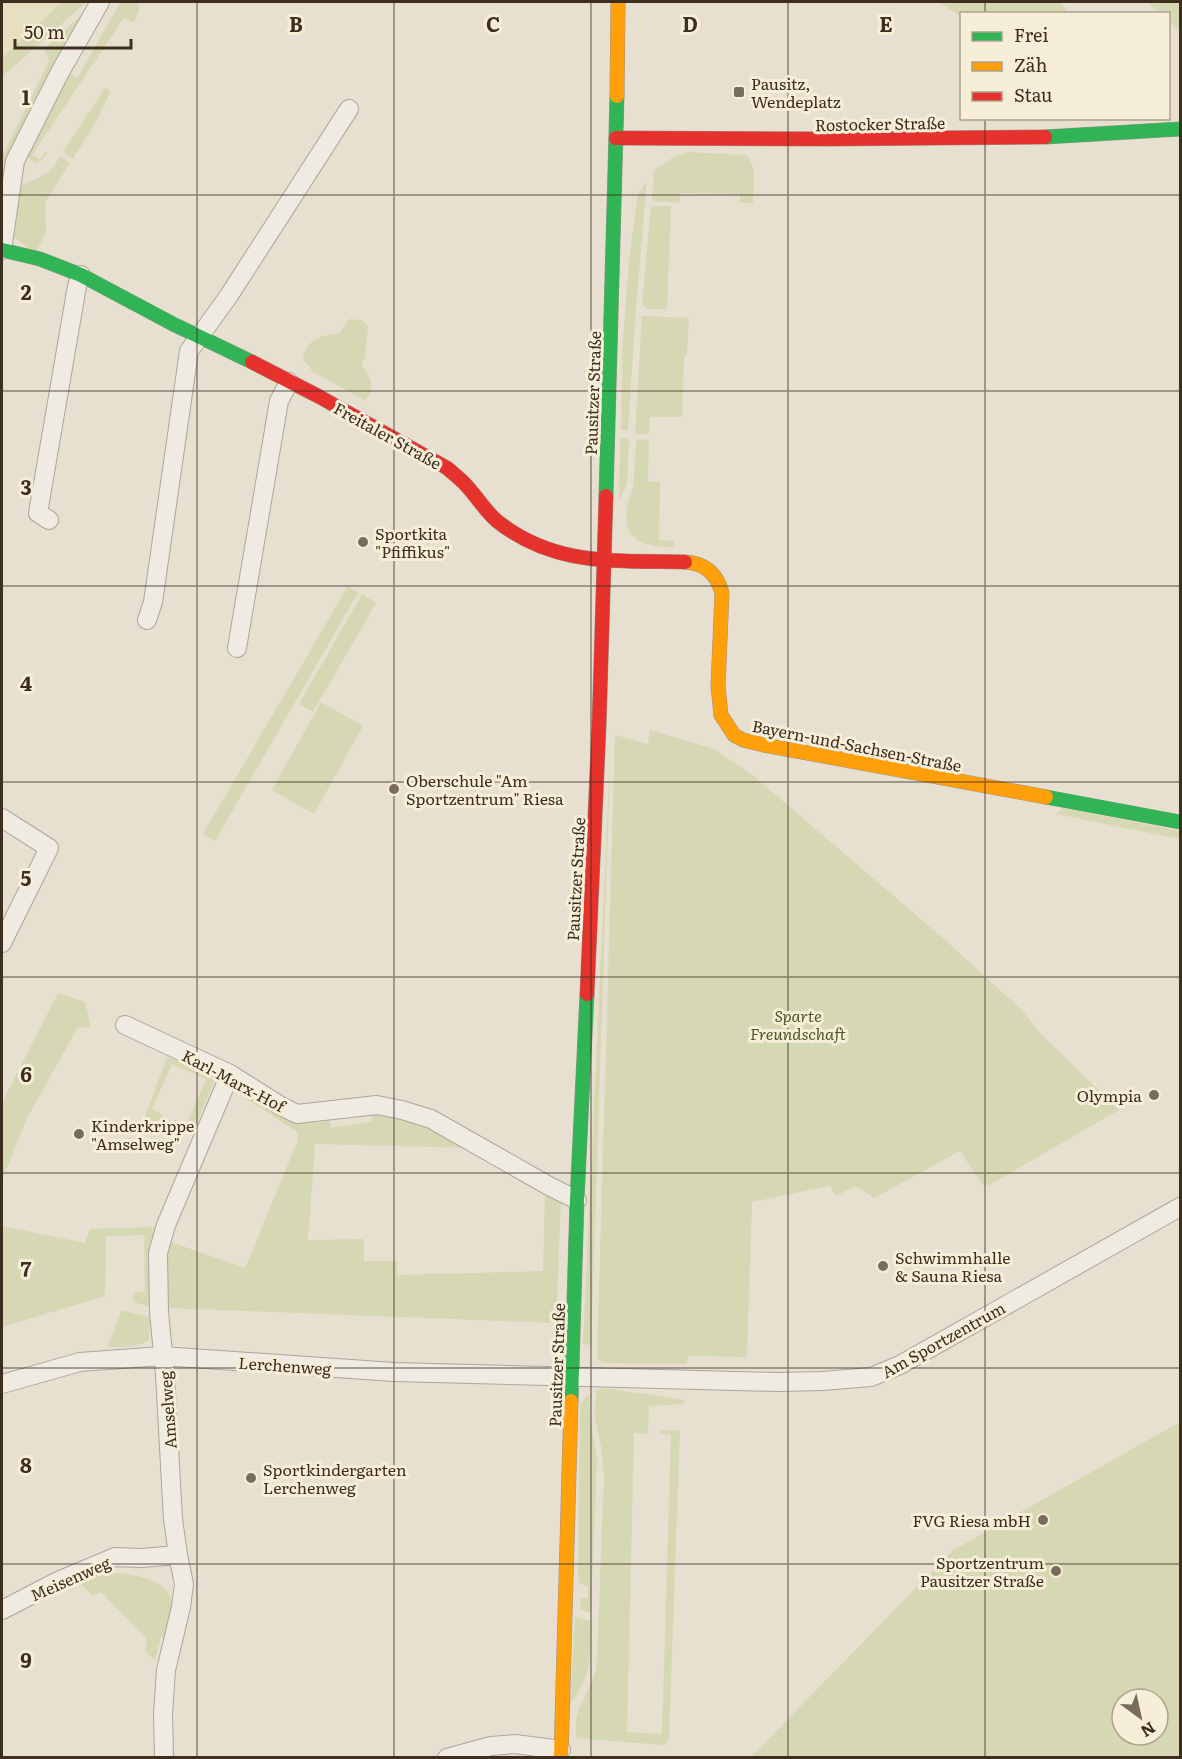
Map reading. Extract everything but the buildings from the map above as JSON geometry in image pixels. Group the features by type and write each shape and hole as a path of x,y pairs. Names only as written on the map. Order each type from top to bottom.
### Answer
{"street":[{"path":"2,250 15,161 60,72 100,2"},
{"name":"Pausitzer Straße","path":"561,1754 577,1200 599,728 618,2"},
{"path":"147,620 153,602 189,351 349,109"},
{"name":"Rostocker Straße","path":"616,138 836,140 1139,134 1180,129"},
{"name":"Freitaler Straße","path":"2,250 40,259 81,275 420,451 447,468 464,483 495,519 522,539 574,557 604,560"},
{"path":"49,520 38,513 77,286 81,275"},
{"path":"237,648 279,401 289,382"},
{"name":"Bayern-und-Sachsen-Straße","path":"604,560 689,562 700,564 711,570 717,577 722,593 718,698 724,721 734,735 743,740 764,746 1180,822"},
{"path":"2,818 49,848 2,943"},
{"name":"Karl-Marx-Hof","path":"125,1025 230,1074 297,1114 377,1105 431,1119 577,1200"},
{"name":"Amselweg","path":"164,1758 165,1670 184,1584 177,1556 173,1519 159,1312 160,1245 190,1166 230,1074"},
{"name":"Am Sportzentrum","path":"573,1376 777,1382 872,1377 909,1359 1180,1207"},
{"name":"Lerchenweg","path":"2,1384 80,1362 162,1356 384,1372 573,1376"},
{"name":"Meisenweg","path":"2,1610 115,1557 177,1556"},
{"path":"447,1758 491,1746 515,1744 561,1754"}],"shaded area":[{"path":"2,2 62,2 2,58"}],"green space":[{"path":"62,2 86,2 2,77 2,58"},
{"path":"119,2 139,2 136,18 133,23 124,18 32,155 40,159 45,152 48,152 41,161 35,163 26,156 68,73 77,78"},
{"path":"939,2 1059,2 1069,12 960,12 960,16"},
{"path":"1147,2 1180,2 1180,32 1170,22 1170,12 1159,12"},
{"path":"86,11 2,198 2,157 49,61 44,49"},
{"path":"105,88 111,91 97,120 73,159 63,152"},
{"path":"688,152 749,157 754,171 753,203 740,203 740,194 680,193 679,203 652,201 654,171 672,158"},
{"path":"60,156 70,163 45,202 46,232 37,250 33,251 14,238 12,234 19,186 48,172"},
{"path":"647,181 628,430 621,430 622,353 629,260 638,194"},
{"path":"651,206 671,206 667,309 646,309 642,303"},
{"path":"642,316 689,318 687,353 684,358 682,417 650,417 649,434 635,434"},
{"path":"349,319 361,320 368,326 365,357 361,365 371,383 371,392 366,401 313,372 303,359 311,343 321,337 340,333"},
{"path":"620,438 629,438 627,484 619,500"},
{"path":"636,439 649,440 648,482 660,482 659,540 674,541 675,547 646,544 633,536 628,529 627,508 633,486"},
{"path":"348,586 358,593 215,841 203,834"},
{"path":"362,594 376,603 313,712 299,704"},
{"path":"321,702 363,726 314,814 272,790"},
{"name":"Sparte Freundschaft","path":"650,730 714,749 750,773 944,939 1021,1009 1042,1035 1119,1110 989,1185 982,1184 960,1151 874,1198 855,1186 836,1196 830,1186 752,1202 747,1357 689,1356 686,1364 604,1363 597,1359 615,735 648,744"},
{"path":"611,739 591,1345 583,1344"},
{"path":"1063,808 1180,831 1180,839 1056,814"},
{"path":"58,993 85,1002 91,1028 78,1027 26,1120 2,1180 2,1103"},
{"path":"167,1057 217,1075 195,1127 186,1131 178,1129 175,1120 186,1125 206,1079 172,1064 152,1109 163,1115 161,1125 154,1128 142,1125"},
{"path":"234,1086 316,1119 317,1123 329,1121 331,1128 372,1121 371,1109 406,1115 472,1148 315,1144 308,1240 364,1239 364,1261 397,1261 397,1275 543,1271 545,1192 561,1198 556,1323 168,1308 164,1254 168,1241 245,1268 298,1140 297,1132 230,1088"},
{"path":"2,1226 85,1243 90,1229 156,1227 150,1256 150,1307 134,1302 133,1293 145,1292 144,1235 106,1236 105,1296 2,1327"},
{"path":"121,1310 150,1317 149,1340 134,1346 108,1347"},
{"path":"604,1388 684,1400 683,1404 649,1406 648,1434 634,1433 627,1732 662,1734 671,1435 661,1434 661,1430 680,1430 669,1737 667,1743 663,1745 577,1738 577,1715 593,1679 597,1660 604,1475 595,1417 596,1391"},
{"path":"589,1394 590,1417 597,1457 591,1613 580,1610 581,1598 588,1598 588,1586 580,1584 578,1573 580,1404"},
{"name":"Sportzentrum Pausitzer Straße","path":"1180,1422 1180,1757 751,1757 952,1551"},
{"path":"120,1573 152,1580 170,1595 171,1615 165,1637 161,1637 155,1660 145,1651 147,1639 101,1592 92,1596 79,1581 101,1574"},
{"path":"575,1617 591,1621 590,1655 583,1684 570,1704"}],"traffic: fast":[{"path":"606,496 617,96"},
{"path":"1045,137 1180,129"},
{"path":"2,250 40,259 81,275 173,324 252,362"},
{"path":"1046,797 1180,822"},
{"path":"571,1401 577,1200 587,994"}],"traffic: slow":[{"path":"617,96 618,2"},
{"path":"685,562 699,565 709,571 717,580 722,593 718,686 721,715 734,735 743,740 764,745 1046,797"},
{"path":"561,1758 571,1401"}],"traffic: jam":[{"path":"616,138 1045,137"},
{"path":"252,362 447,468 464,483 497,521 541,547 586,558 685,562"},
{"path":"587,994 599,727 606,496"}],"place":[{"name":"Pausitz, Wendeplatz","path":"739,92"},
{"name":"Sportkita \"Pfiffikus\"","path":"363,542"},
{"name":"Oberschule \"Am Sportzentrum\" Riesa","path":"394,789"},
{"name":"Olympia","path":"1154,1095"},
{"name":"Kinderkrippe \"Amselweg\"","path":"79,1134"},
{"name":"Schwimmhalle & Sauna Riesa","path":"883,1266"},
{"name":"Sportkindergarten Lerchenweg","path":"251,1478"},
{"name":"FVG Riesa mbH","path":"1043,1520"},
{"name":"Sportzentrum Pausitzer Straße","path":"1056,1571"}]}
